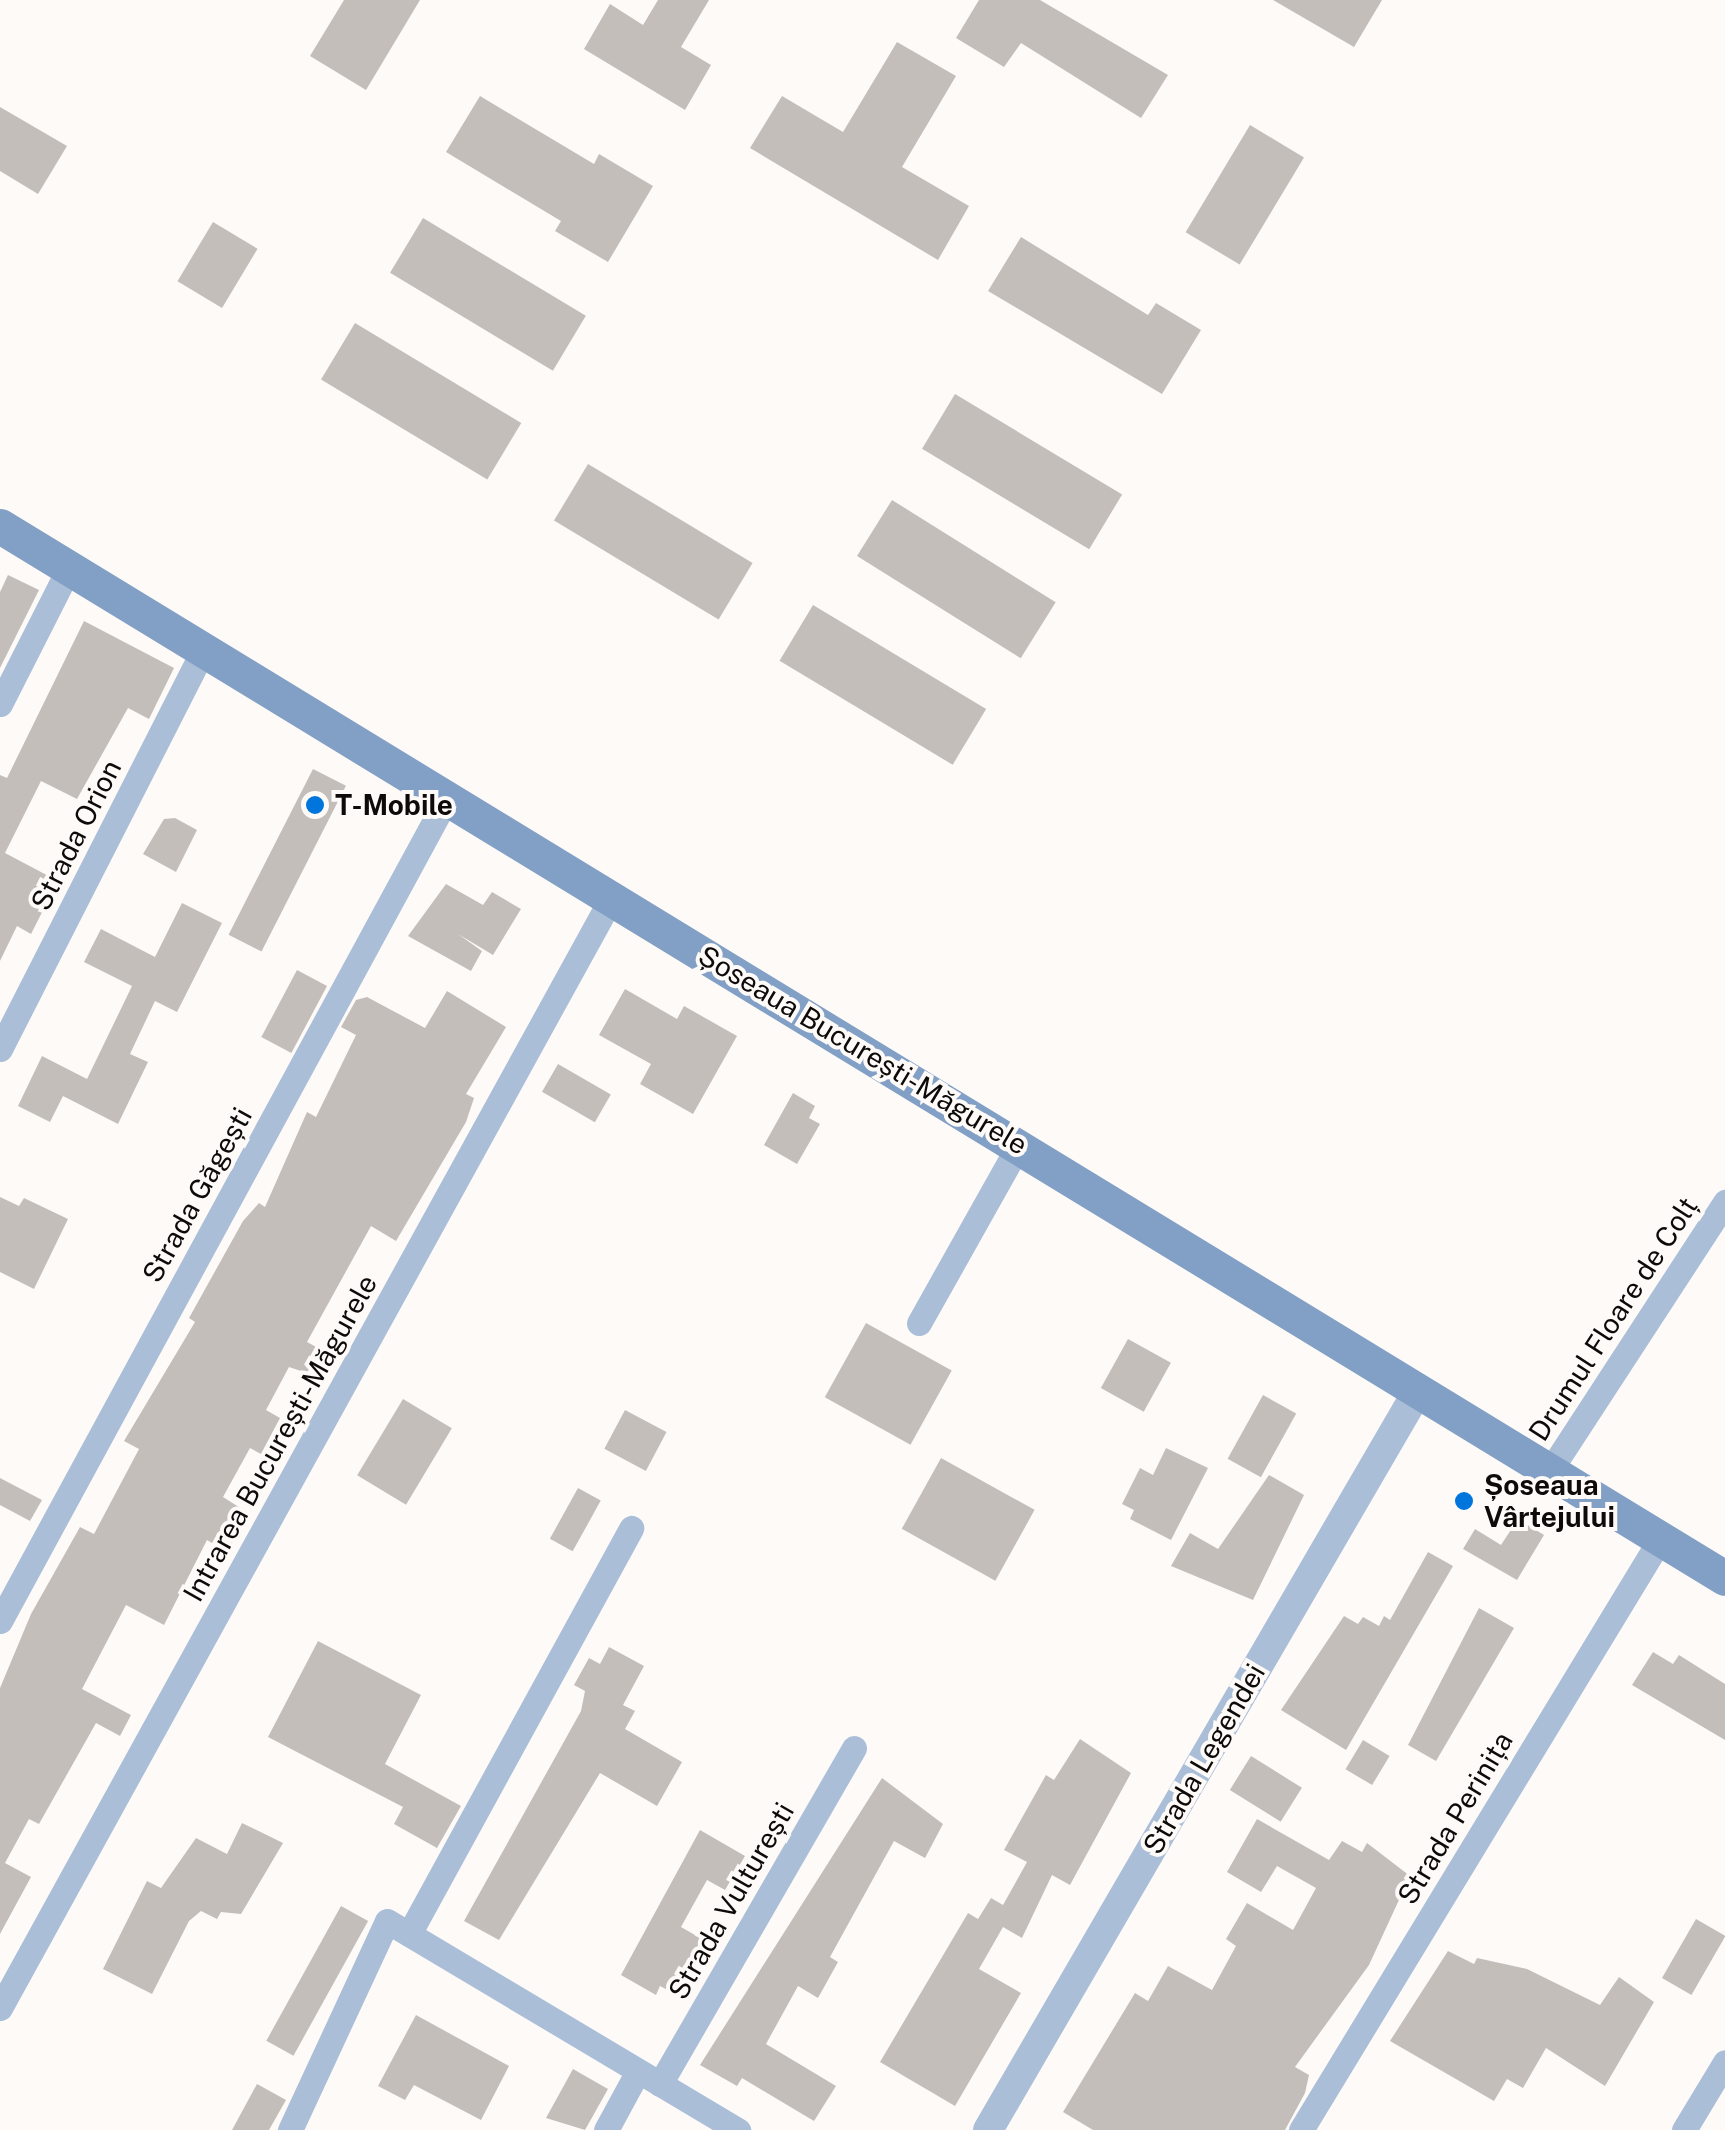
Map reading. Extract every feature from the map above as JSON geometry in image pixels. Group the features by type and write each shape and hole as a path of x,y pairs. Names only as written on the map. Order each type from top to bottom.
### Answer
{"main road":[{"name":"Șoseaua București-Măgurele","path":"0,526 1420,1388 1725,1578"}],"street":[{"path":"0,704 69,568"},
{"name":"Strada Orion","path":"0,1049 204,649"},
{"name":"Strada Găgești","path":"0,1621 447,798"},
{"name":"Intrarea București-Măgurele","path":"0,2008 612,897"},
{"path":"919,1323 1019,1145"},
{"name":"Drumul Floare de Colț","path":"1551,1469 1725,1202"},
{"name":"Strada Legendei","path":"988,2130 1420,1388"},
{"path":"290,2130 398,1928 631,1528"},
{"name":"Strada Perinița","path":"1301,2130 1661,1538"},
{"name":"Strada Vulturești","path":"606,2130 649,2077 854,1748"},
{"path":"398,1928 736,2130"},
{"path":"1684,2130 1725,2062"}],"building":[{"path":"344,0 420,0 366,90 310,56"},
{"path":"658,0 709,0 681,47 711,65 685,110 584,49 610,4 643,25"},
{"path":"979,0 1040,0 1168,75 1141,118 1021,43 1004,67 956,38"},
{"path":"1273,0 1382,0 1354,47"},
{"path":"897,42 956,76 902,167 969,206 938,260 750,148 782,96 843,132"},
{"path":"480,96 594,164 599,154 653,186 608,262 555,231 561,221 446,152"},
{"path":"0,107 67,146 38,194 0,171"},
{"path":"1250,125 1304,157 1240,265 1186,232"},
{"path":"423,218 586,316 553,371 390,273"},
{"path":"213,222 258,249 222,308 177,281"},
{"path":"1021,237 1148,315 1156,303 1201,330 1162,394 988,291"},
{"path":"355,323 521,423 487,479 321,380"},
{"path":"955,394 1122,494 1089,549 922,449"},
{"path":"588,464 753,563 719,619 554,521"},
{"path":"892,500 1056,602 1021,658 857,556"},
{"path":"8,575 39,590 0,668 0,592"},
{"path":"813,605 986,709 953,765 780,661"},
{"path":"84,621 174,668 149,719 128,708 77,799 41,781 5,853 58,881 31,934 17,926 0,961 0,775 7,778"},
{"path":"313,769 346,786 262,952 229,935"},
{"path":"175,818 197,830 176,872 143,854 164,819"},
{"path":"446,884 483,905 492,892 521,909 493,955 458,934 482,951 471,971 408,936"},
{"path":"182,903 222,923 177,1012 155,1001 130,1054 148,1062 118,1124 63,1096 50,1122 18,1106 42,1056 87,1079 132,986 84,962 101,929 155,957"},
{"path":"297,970 327,986 291,1053 261,1037"},
{"path":"625,989 677,1019 684,1006 737,1036 693,1114 640,1084 651,1064 599,1035"},
{"path":"447,991 506,1027 466,1094 474,1098 466,1122 396,1241 371,1226 307,1342 320,1349 307,1373 289,1367 266,1410 280,1418 261,1454 250,1448 223,1497 250,1514 226,1552 207,1540 164,1625 126,1605 82,1689 131,1715 120,1736 96,1723 39,1824 29,1819 5,1863 31,1877 0,1934 0,1688 31,1614 80,1527 94,1534 139,1449 124,1441 195,1322 189,1318 243,1221 259,1203 265,1207 307,1112 316,1117 356,1035 341,1027 356,1000 367,997 425,1028"},
{"path":"558,1064 611,1094 595,1122 542,1092"},
{"path":"793,1093 815,1106 809,1118 820,1124 797,1164 764,1145"},
{"path":"0,1197 19,1206 24,1198 68,1219 34,1289 0,1272"},
{"path":"866,1323 952,1371 911,1445 825,1397"},
{"path":"1128,1339 1171,1363 1144,1412 1101,1388"},
{"path":"1263,1395 1296,1413 1261,1477 1228,1459"},
{"path":"403,1399 452,1428 406,1505 357,1475"},
{"path":"625,1410 666,1432 646,1471 604,1449"},
{"path":"1166,1448 1208,1468 1171,1540 1130,1519 1134,1510 1122,1504 1140,1468 1153,1475"},
{"path":"941,1458 1035,1510 995,1581 902,1529"},
{"path":"1269,1475 1304,1495 1253,1600 1171,1566 1190,1533 1218,1549"},
{"path":"0,1478 42,1500 30,1521 0,1505"},
{"path":"578,1488 601,1501 573,1551 550,1539"},
{"path":"1518,1519 1544,1535 1517,1580 1463,1549 1475,1529 1501,1545"},
{"path":"1428,1552 1453,1566 1346,1750 1281,1710 1344,1616 1358,1624 1363,1617 1379,1626 1384,1616 1390,1620"},
{"path":"1479,1608 1514,1628 1436,1761 1408,1745"},
{"path":"318,1641 421,1695 385,1764 461,1806 437,1848 394,1824 403,1807 268,1737"},
{"path":"609,1647 644,1666 623,1705 635,1711 625,1729 682,1762 657,1806 600,1773 499,1940 464,1921 581,1711 585,1691 574,1685 589,1658 600,1664"},
{"path":"1653,1652 1673,1664 1679,1655 1725,1684 1725,1740 1632,1685"},
{"path":"1080,1739 1131,1773 1070,1885 1052,1875 1022,1938 1003,1927 979,1969 1021,1993 955,2106 880,2062 968,1913 978,1919 991,1898 1003,1905 1027,1862 1004,1850 1046,1775 1054,1780"},
{"path":"1363,1740 1390,1756 1372,1785 1345,1769"},
{"path":"1251,1756 1302,1788 1281,1822 1230,1790"},
{"path":"882,1778 943,1824 925,1858 894,1841 830,1957 838,1962 818,1998 798,1986 766,2044 836,2086 814,2121 742,2078 737,2086 700,2065"},
{"path":"1257,1819 1329,1860 1342,1841 1362,1852 1367,1843 1410,1876 1369,1965 1295,2067 1309,2075 1305,2093 1285,2130 1093,2130 1063,2112 1135,1993 1148,2001 1168,1966 1212,1990 1236,1946 1226,1939 1247,1903 1293,1930 1316,1888 1277,1866 1261,1892 1227,1872"},
{"path":"242,1823 283,1843 241,1914 221,1912 217,1919 201,1911 189,1921 152,1994 103,1969 147,1881 161,1888 196,1838 227,1854"},
{"path":"700,1830 745,1856 725,1890 707,1880 681,1927 709,1943 679,1996 660,1986 656,1995 621,1975"},
{"path":"341,1906 368,1921 293,2056 266,2041"},
{"path":"1696,1919 1725,1937 1691,1995 1662,1978"},
{"path":"1448,1951 1474,1964 1477,1958 1527,1969 1600,2005 1619,1977 1654,2002 1605,2086 1546,2048 1523,2088 1507,2079 1494,2101 1390,2041"},
{"path":"416,2015 509,2066 481,2120 414,2085 405,2100 378,2086"},
{"path":"573,2069 608,2089 585,2130 546,2118"},
{"path":"257,2084 286,2100 269,2130 232,2130"}],"place":[{"name":"T-Mobile","path":"315,805"},
{"name":"Șoseaua Vârtejului","path":"1464,1501"}]}
